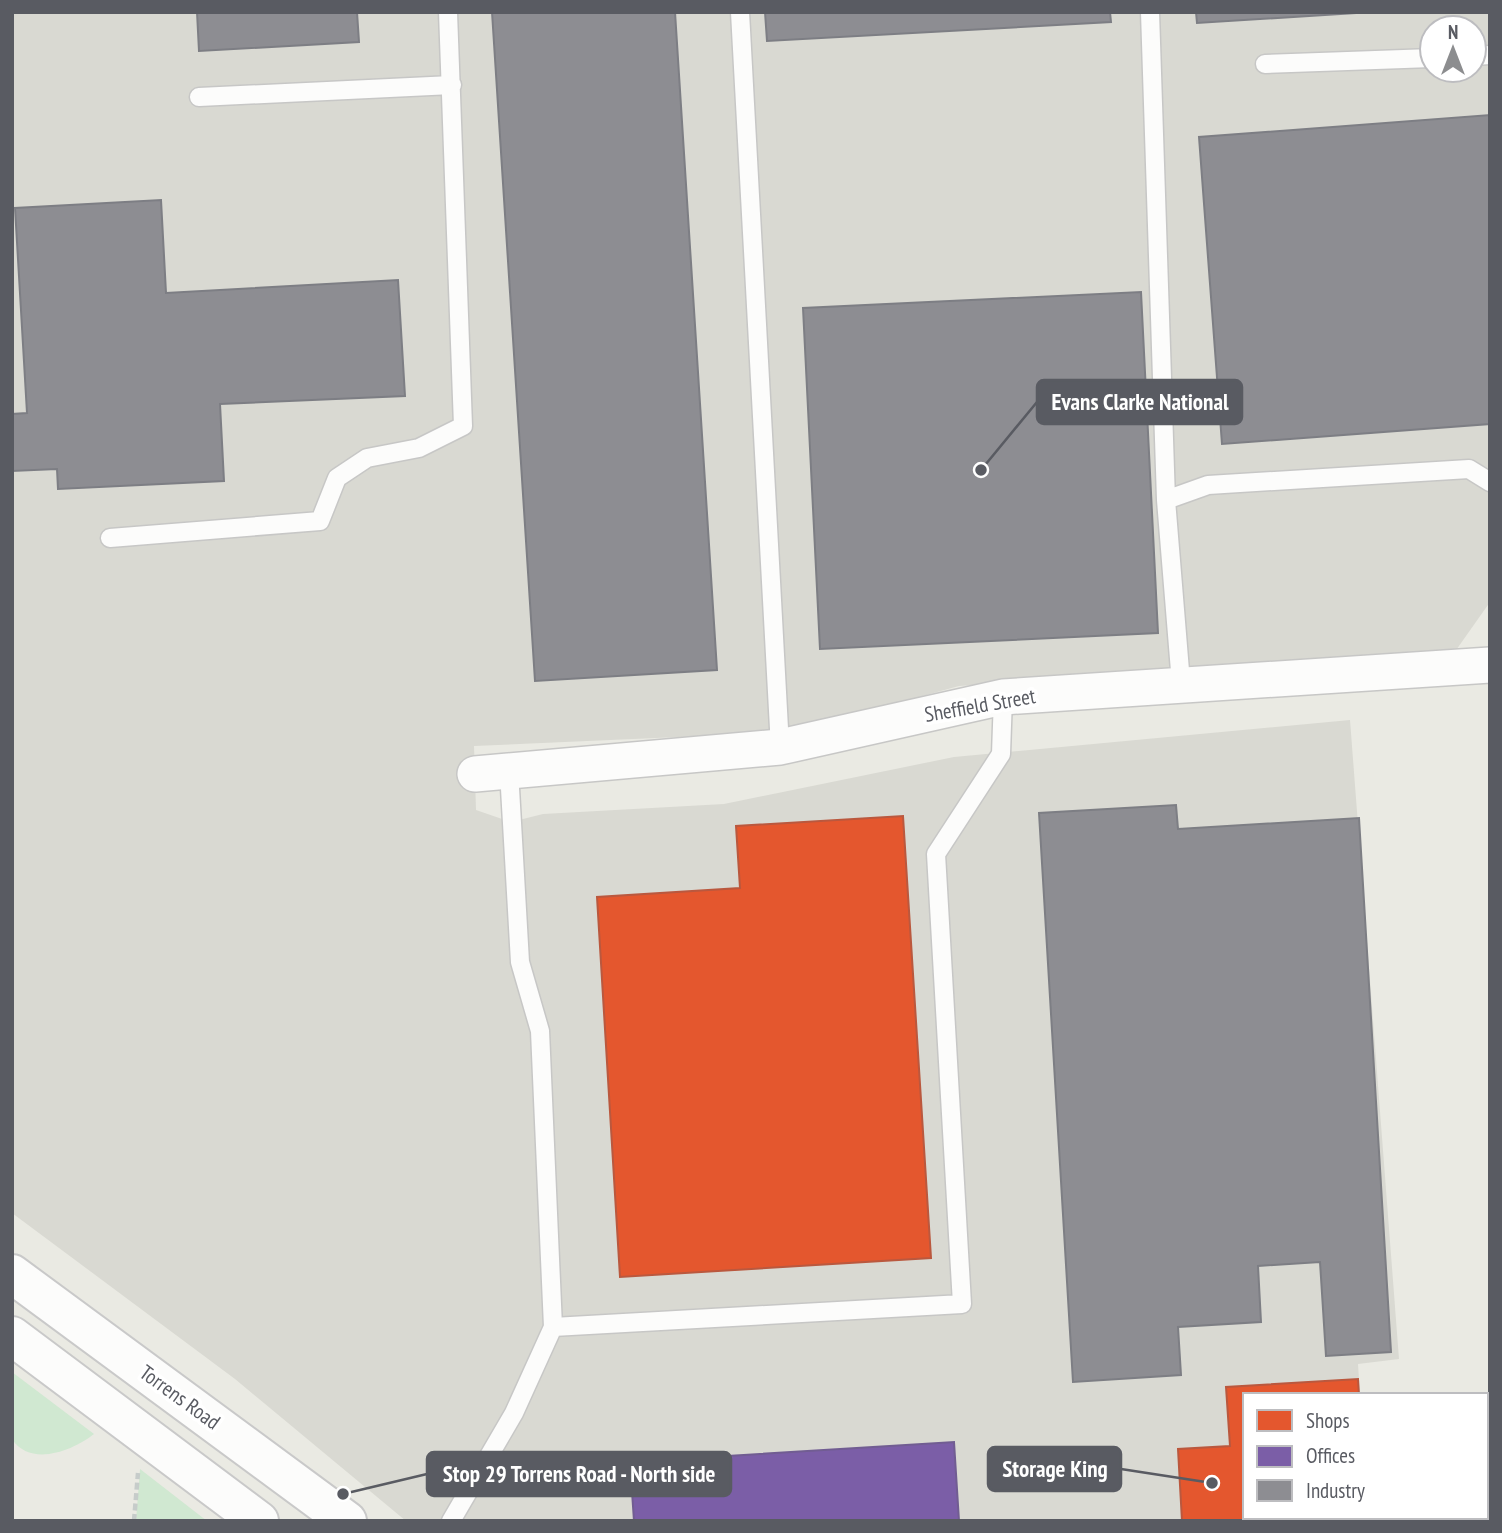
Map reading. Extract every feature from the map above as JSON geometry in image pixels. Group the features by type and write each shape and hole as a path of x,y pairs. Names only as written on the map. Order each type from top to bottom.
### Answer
{"main road":[{"name":"Torrens Road","path":"12,1274 330,1516"},
{"path":"12,1336 252,1518"}],"street":[{"name":"Sheffield Street","path":"475,774 780,747 1003,697 1181,683 1490,665"}],"lane":[{"path":"110,538 320,521 337,478 367,458 419,448 463,426 448,12"},
{"path":"740,12 780,747"},
{"path":"1150,12 1166,500 1181,683"},
{"path":"1265,64 1418,59"},
{"path":"200,97 452,85"},
{"path":"1166,500 1208,485 1469,469 1490,482"},
{"path":"553,1327 962,1304 936,854 1001,754 1003,697"},
{"path":"451,1521 514,1413 553,1327 540,1031 520,962 509,771"}],"path":[{"path":"134,1521 138,1465"}],"shaded area":[{"path":"12,12 1490,12 1490,602 1454,653 959,686 791,732 474,746 476,810 511,822 543,814 724,804 954,757 1350,720 1399,1359 1358,1364 1360,1393 1243,1393 1243,1519 1367,1521 406,1521 235,1379 12,1213"}],"green space":[{"path":"12,1372 94,1434 75,1446 53,1453 30,1453 20,1448 12,1439"},
{"path":"140,1469 207,1521 136,1521"}],"building: Shops":[{"path":"903,816 931,1258 620,1277 597,897 740,888 736,826"},
{"path":"1358,1379 1359,1393 1243,1393 1243,1519 1367,1521 1182,1521 1178,1449 1230,1446 1226,1387"}],"building: Offices":[{"path":"954,1442 959,1521 634,1521 630,1462"}],"building: Industry":[{"path":"197,12 357,12 359,42 199,51"},
{"path":"492,12 675,12 717,670 535,681"},
{"path":"765,12 1110,12 1111,22 767,41"},
{"path":"1196,12 1372,12 1197,23"},
{"path":"1490,115 1490,424 1222,444 1199,137"},
{"path":"161,200 166,293 398,280 405,396 220,404 224,481 58,489 57,469 12,471 12,414 27,413 15,208"},
{"path":"1141,292 1158,633 820,649 803,308"},
{"path":"1176,805 1178,829 1359,818 1391,1352 1326,1356 1320,1262 1258,1266 1261,1322 1178,1327 1181,1375 1073,1382 1039,813"}],"place":[{"name":"Evans Clarke National","path":"981,470"},
{"name":"Storage King","path":"1212,1483"},
{"name":"Stop 29 Torrens Road - North side","path":"343,1494"}]}
